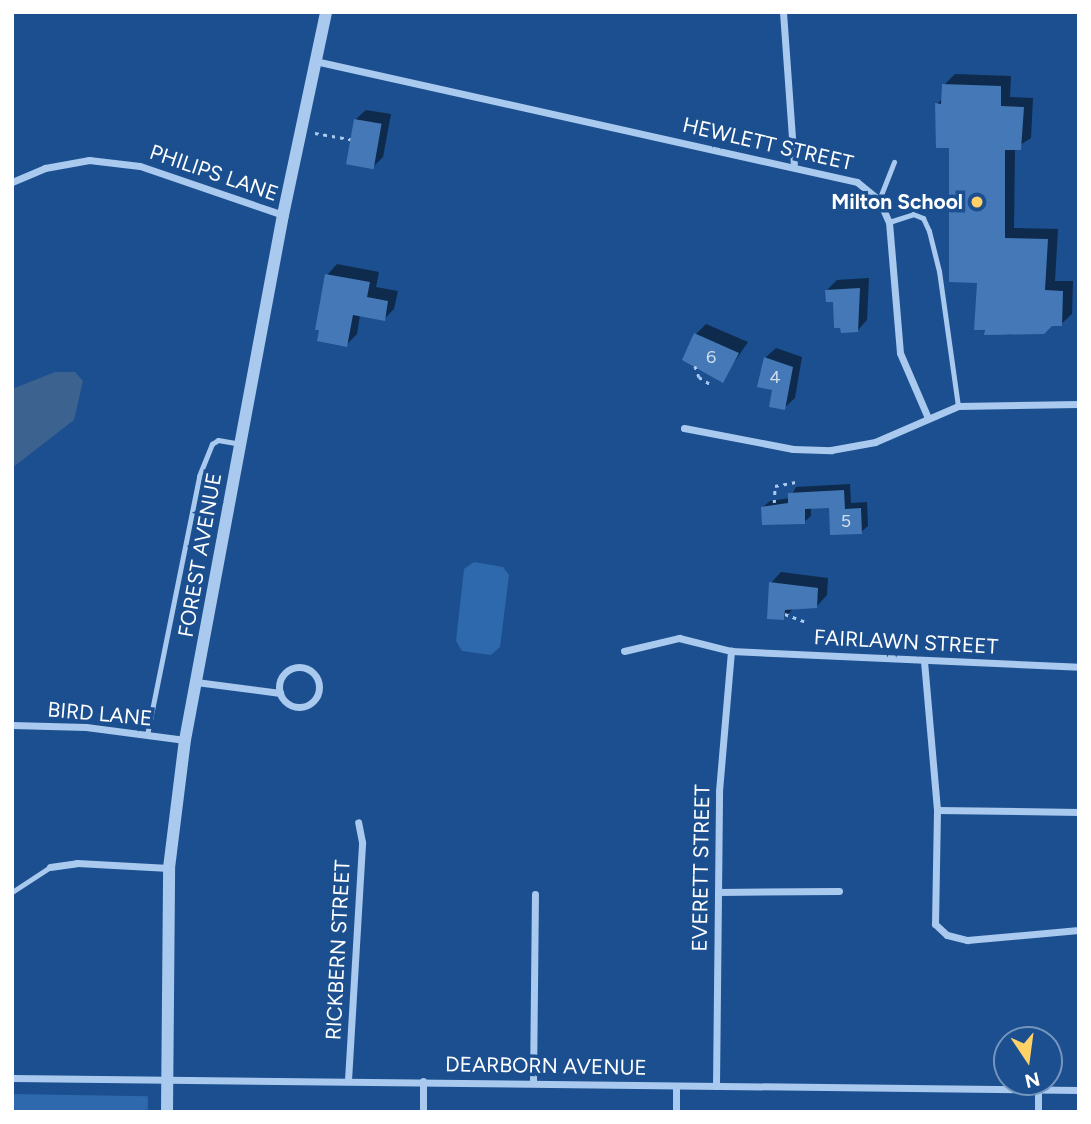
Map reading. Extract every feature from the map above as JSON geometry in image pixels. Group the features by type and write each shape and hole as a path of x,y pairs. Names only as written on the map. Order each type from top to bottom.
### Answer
{"street":[{"name":"FOREST AVENUE","path":"167,1112 169,868 185,740 283,215 326,12"},
{"path":"783,12 794,164"},
{"name":"HEWLETT STREET","path":"315,61 794,164 857,181 879,200 889,222 901,354 928,418"},
{"name":"PHILIPS LANE","path":"12,182 45,168 89,160 140,166 283,215"},
{"path":"684,428 793,449 831,450 875,442 957,406 1079,404"},
{"name":"FAIRLAWN STREET","path":"624,651 679,638 731,651 924,662 1079,667"},
{"name":"EVERETT STREET","path":"716,1086 719,791 731,651"},
{"path":"924,662 937,810 935,924 956,938 1079,930"},
{"path":"197,682 280,693 287,704 300,707 316,697 318,684 312,673 294,668 280,680 280,693"},
{"name":"BIRD LANE","path":"12,725 185,740"},
{"path":"937,810 1079,812"},
{"name":"RICKBERN STREET","path":"348,1080 362,842 358,822"},
{"path":"50,867 77,863 169,868"},
{"path":"718,892 839,891"},
{"path":"534,1083 535,894"},
{"name":"DEARBORN AVENUE","path":"12,1078 348,1080 993,1090"},
{"path":"423,1081 423,1112"},
{"path":"676,1086 676,1112"}],"lane":[{"path":"879,200 894,162"},
{"path":"889,222 913,214 923,218 929,231 939,271 957,406"},
{"path":"147,735 199,476 212,444 218,440 240,444"},
{"path":"12,892 50,867"}],"path":[{"path":"300,130 350,139"},
{"path":"695,366 699,377 712,385"},
{"path":"774,503 775,486 796,482"},
{"path":"785,614 806,622"}],"shaded area":[{"path":"55,372 75,372 83,381 74,420 12,468 12,389"},
{"path":"474,562 503,567 509,575 500,647 491,655 462,651 456,641 464,569"},
{"path":"12,1094 148,1096 148,1112 12,1112"}],"building":[{"name":"Milton School","path":"942,84 1001,86 1001,106 1024,107 1021,150 1005,150 1005,238 1048,239 1045,290 1063,291 1062,326 1052,326 1044,334 984,335 985,330 974,330 977,283 949,282 949,148 936,148 935,103 941,104"},
{"path":"354,119 382,124 374,169 346,164"},
{"path":"325,274 370,282 367,297 388,301 385,321 353,315 347,347 317,341 319,330 315,330"},
{"path":"860,288 858,332 841,333 840,328 834,328 833,302 826,302 825,290"},
{"path":"694,333 739,353 723,383 682,360"},
{"path":"764,357 793,367 785,410 769,407 772,390 757,387"},
{"path":"844,490 845,509 861,508 862,534 830,535 829,508 805,509 805,524 762,525 761,507 788,503 788,493"},
{"path":"769,582 818,588 817,608 785,610 784,620 767,619"}],"place":[{"name":"Milton School","path":"977,202"}]}
